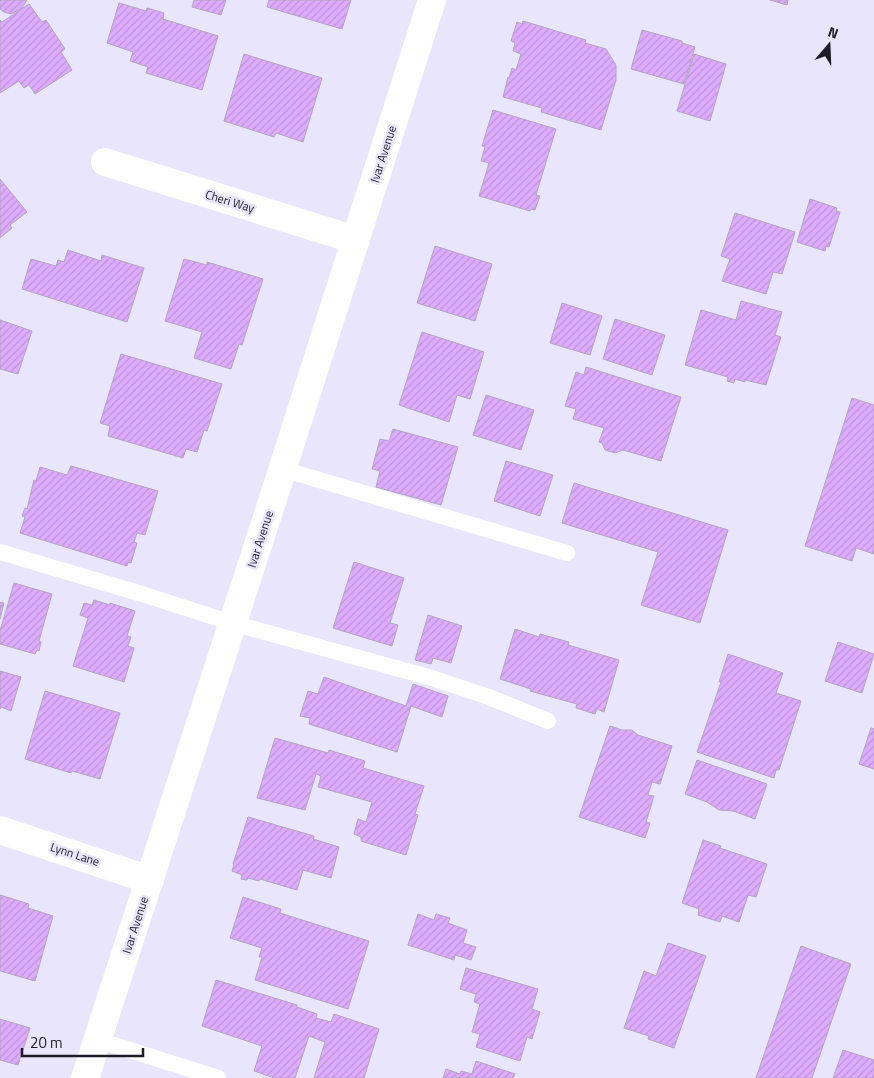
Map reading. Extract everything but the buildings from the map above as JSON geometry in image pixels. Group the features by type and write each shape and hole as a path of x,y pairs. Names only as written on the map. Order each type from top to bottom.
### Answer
{"street":[{"name":"Ivar Avenue","path":"85,1078 432,0"},
{"name":"Cheri Way","path":"105,162 356,240"},
{"name":"Lynn Lane","path":"0,830 150,880"}],"lane":[{"path":"282,469 567,553"},
{"path":"0,552 232,623 340,651 432,678 489,697 548,721"},
{"path":"98,1040 218,1078"}]}
